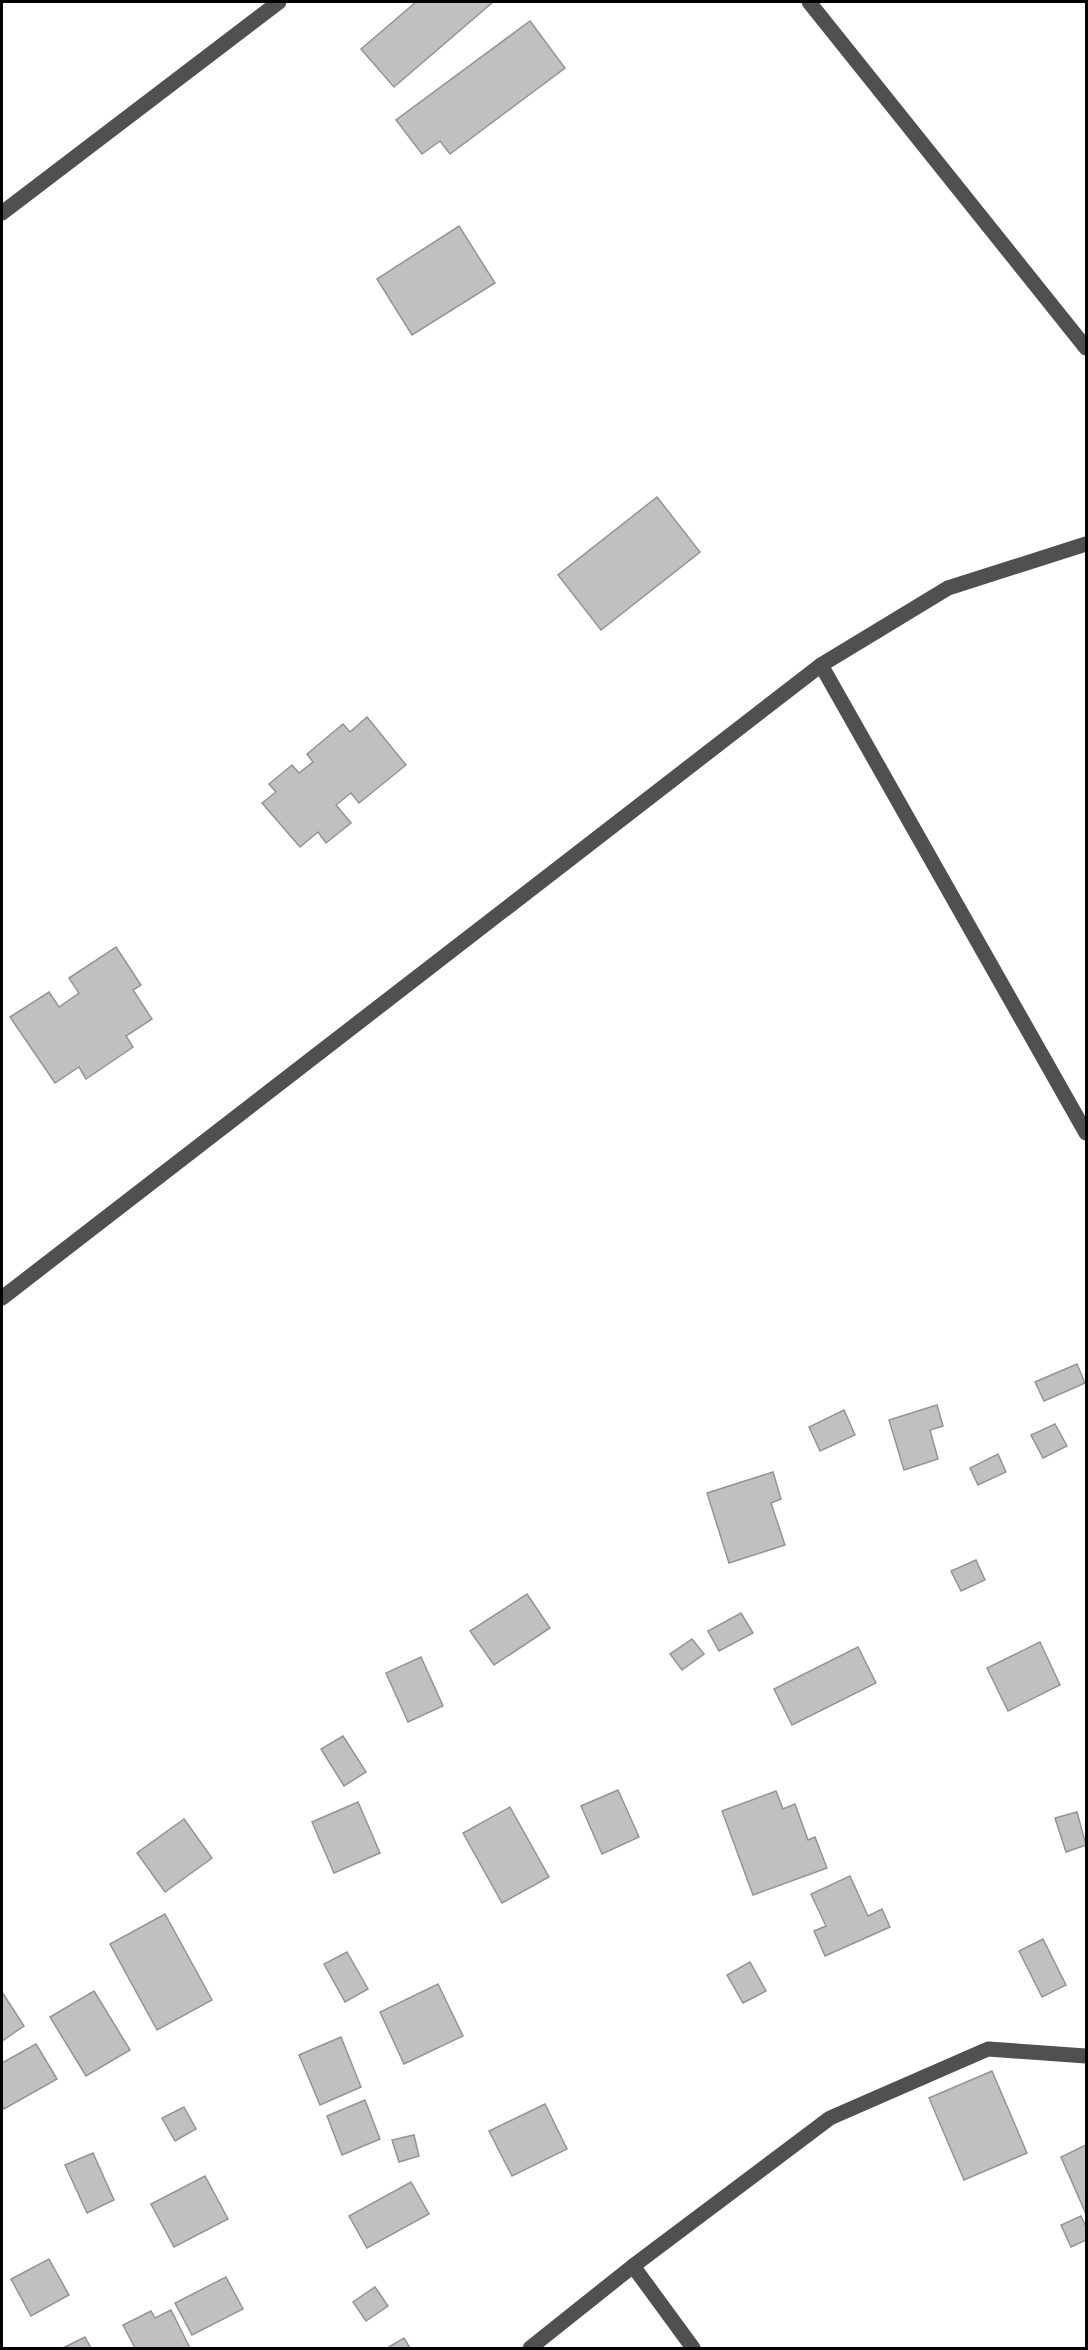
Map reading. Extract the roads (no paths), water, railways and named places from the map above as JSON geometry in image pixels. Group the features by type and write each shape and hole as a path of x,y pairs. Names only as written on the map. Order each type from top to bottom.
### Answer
{"street":[{"path":"2,213 279,2"},
{"path":"809,2 1086,348"},
{"path":"2,1298 821,665 948,588 1086,544"},
{"path":"821,665 1086,1133"},
{"path":"530,2349 633,2266 830,2118 988,2049 1086,2056"},
{"path":"633,2266 693,2349"}]}
